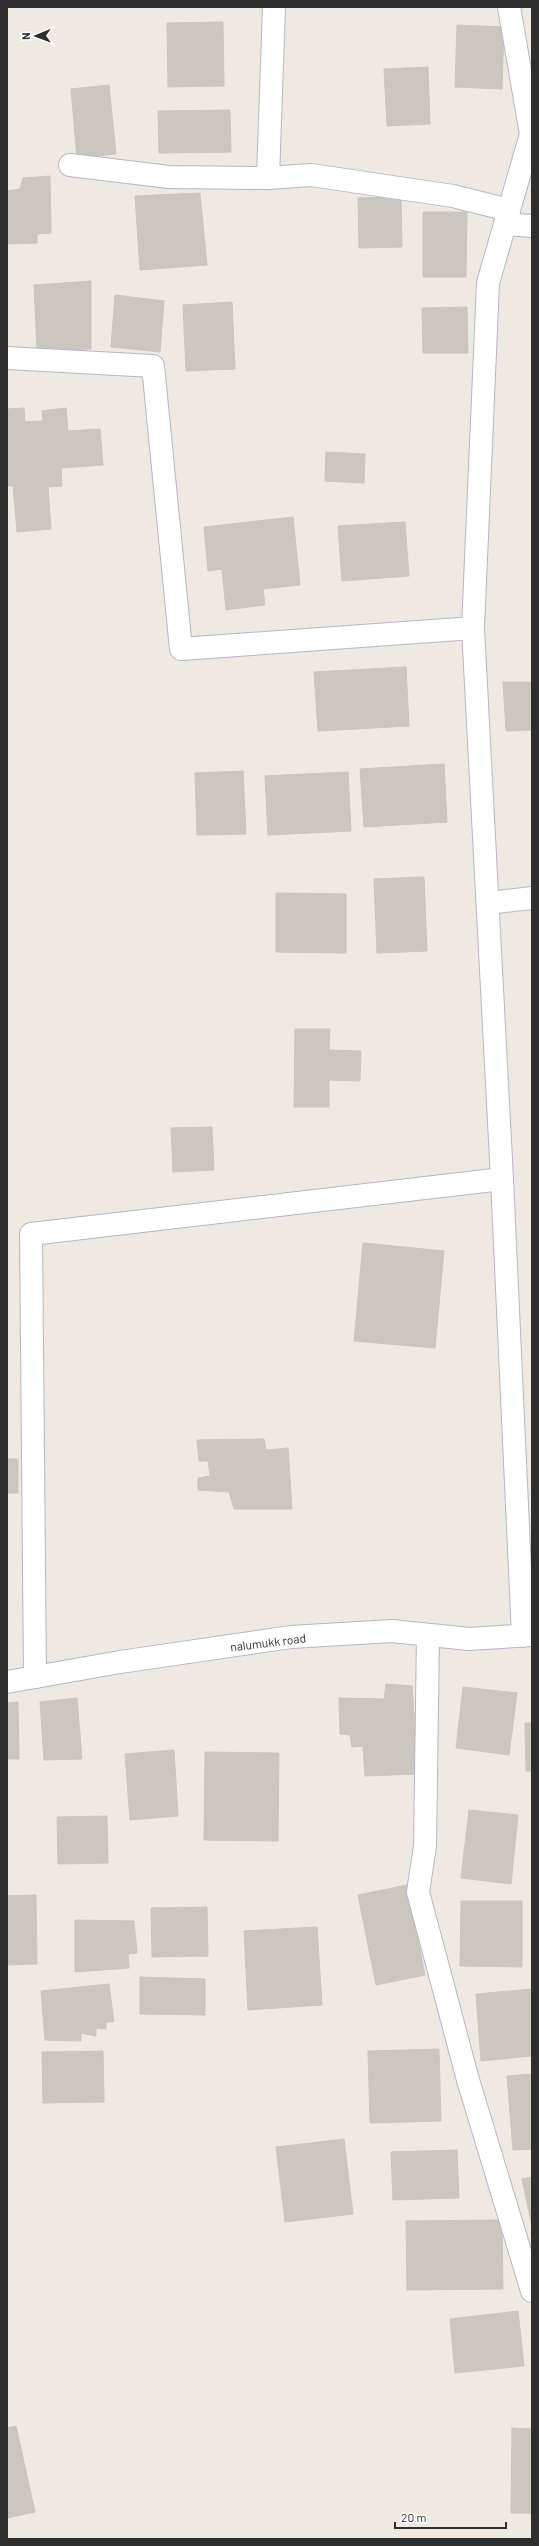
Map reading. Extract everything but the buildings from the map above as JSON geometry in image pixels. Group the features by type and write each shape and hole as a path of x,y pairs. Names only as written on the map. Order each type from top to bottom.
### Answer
{"street":[{"path":"268,178 274,7"},
{"path":"509,7 531,134 488,283 473,628 528,1636"},
{"path":"70,165 169,177 268,178 311,175 453,196 532,226"},
{"path":"7,358 153,366 181,649 473,628"},
{"path":"488,903 532,898"},
{"path":"35,1677 31,1234 502,1179"},
{"name":"nalumukk road","path":"7,1682 291,1638 392,1632 469,1639 528,1636"},
{"path":"428,1635 425,1846 418,1892 468,2080 532,2291"}]}
